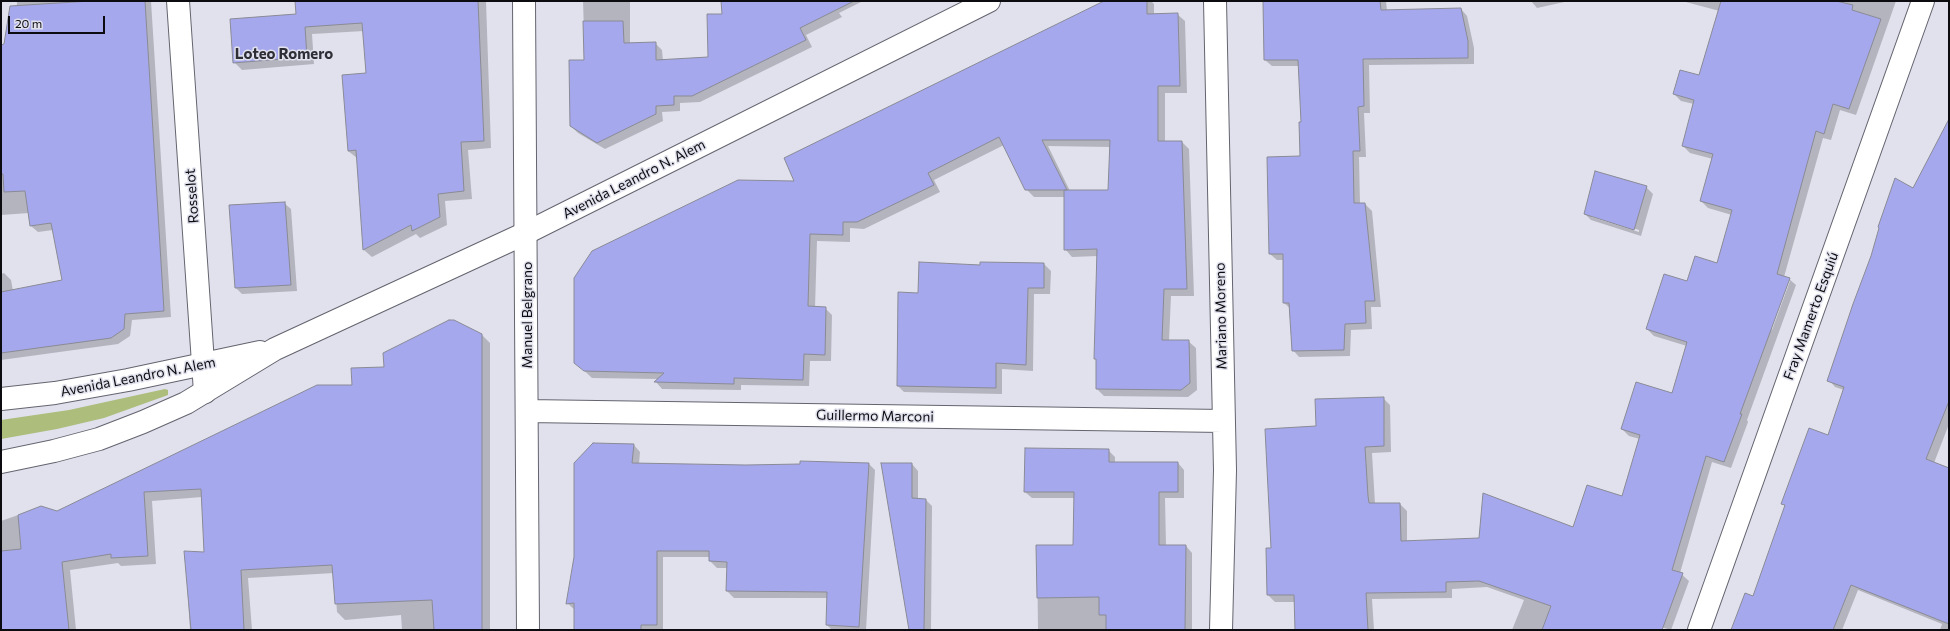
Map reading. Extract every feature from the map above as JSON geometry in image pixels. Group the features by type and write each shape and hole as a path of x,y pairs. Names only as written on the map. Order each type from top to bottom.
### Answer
{"street":[{"name":"Rosselot","path":"178,1 205,392"},
{"name":"Manuel Belgrano","path":"524,1 528,630"},
{"name":"Avenida Leandro N. Alem","path":"3,462 54,451 99,438 143,422 186,403 275,349 526,233 989,1"},
{"name":"Mariano Moreno","path":"1215,1 1224,470 1222,630"},
{"name":"Fray Mamerto Esquiú","path":"1699,630 1923,1"},
{"name":"Avenida Leandro N. Alem","path":"1,399 55,393 204,365 275,349"},
{"name":"Guillermo Marconi","path":"527,412 1223,420"}],"green space":[{"path":"165,389 168,390 168,395 104,418 57,429 1,439 1,420 69,410"}],"building":[{"path":"91,1 145,1 164,311 125,314 124,329 111,338 1,353 1,292 62,280 51,223 30,226 25,191 4,192 3,174 1,174 1,45 4,44 10,6"},
{"path":"295,1 478,1 484,141 461,142 464,191 438,194 440,217 412,231 411,225 363,250 356,150 348,151 342,75 366,73 362,23 305,27 307,57 233,63 230,19 296,14"},
{"path":"721,1 854,1 800,28 806,40 692,96 674,96 674,105 656,106 656,114 597,143 570,126 569,60 584,60 583,21 623,21 624,43 656,42 656,60 708,57 707,14 722,14"},
{"path":"1104,1 1147,1 1147,14 1178,13 1180,86 1158,86 1158,141 1182,141 1187,289 1164,289 1162,340 1189,340 1190,383 1181,390 1096,389 1096,359 1094,359 1097,249 1064,250 1064,190 1025,190 999,137 928,173 934,185 857,222 843,222 843,235 810,234 808,306 826,307 825,355 804,354 803,380 734,378 734,384 654,382 664,373 584,371 574,363 574,278 592,251 738,180 794,181 784,158","holes":["1042,140 1110,140 1108,190 1067,190"]},
{"path":"1263,1 1380,1 1381,10 1461,8 1468,41 1468,58 1363,59 1364,106 1358,107 1360,151 1353,151 1354,203 1365,203 1375,301 1365,301 1366,323 1345,324 1344,350 1292,351 1289,303 1283,303 1283,254 1269,254 1267,157 1300,156 1299,122 1301,122 1298,60 1264,60"},
{"path":"1721,1 1836,1 1853,5 1852,10 1881,19 1849,109 1833,104 1824,134 1816,131 1777,274 1790,278 1724,462 1706,456 1672,570 1683,573 1662,630 1542,630 1551,606 1479,581 1446,582 1446,592 1366,593 1368,630 1295,630 1294,595 1267,595 1266,548 1271,548 1265,429 1316,426 1315,399 1384,397 1384,446 1365,447 1368,496 1369,503 1400,503 1401,541 1479,538 1483,493 1573,527 1587,485 1622,496 1640,435 1621,429 1636,382 1672,393 1687,342 1646,329 1664,274 1687,281 1695,256 1717,263 1732,210 1700,201 1713,154 1682,146 1694,100 1673,94 1680,70 1699,75"},
{"path":"1949,119 1949,401 1926,459 1949,468 1949,624 1851,585 1833,630 1731,630 1745,593 1753,596 1785,505 1781,504 1809,428 1828,435 1844,387 1827,381 1871,256 1879,228 1878,227 1895,178 1913,188"},
{"path":"1595,171 1647,186 1634,230 1584,214"},
{"path":"285,202 291,285 235,288 229,205"},
{"path":"919,262 980,265 980,262 1044,263 1044,288 1028,288 1026,365 996,363 996,388 897,386 898,292 918,293"},
{"path":"449,320 454,320 482,334 482,630 434,630 432,600 335,604 332,565 241,570 244,630 191,630 184,551 204,552 201,489 144,492 148,556 111,558 111,554 62,562 69,630 1,630 1,551 21,549 18,515 41,506 57,511 317,385 352,385 351,368 384,367 383,353"},
{"path":"593,443 634,444 632,463 746,465 800,464 800,461 869,463 859,627 826,625 827,592 726,591 727,562 709,561 709,551 657,551 657,625 641,625 641,630 574,630 574,603 566,604 574,557 574,463"},
{"path":"1025,448 1109,449 1109,462 1178,462 1178,492 1159,492 1159,545 1186,545 1185,630 1106,630 1106,615 1099,615 1099,597 1037,598 1036,545 1073,545 1074,492 1024,492"},
{"path":"881,463 912,463 912,498 926,499 924,630 909,630"}],"district":[{"name":"Loteo Romero","path":"284,54"}]}
